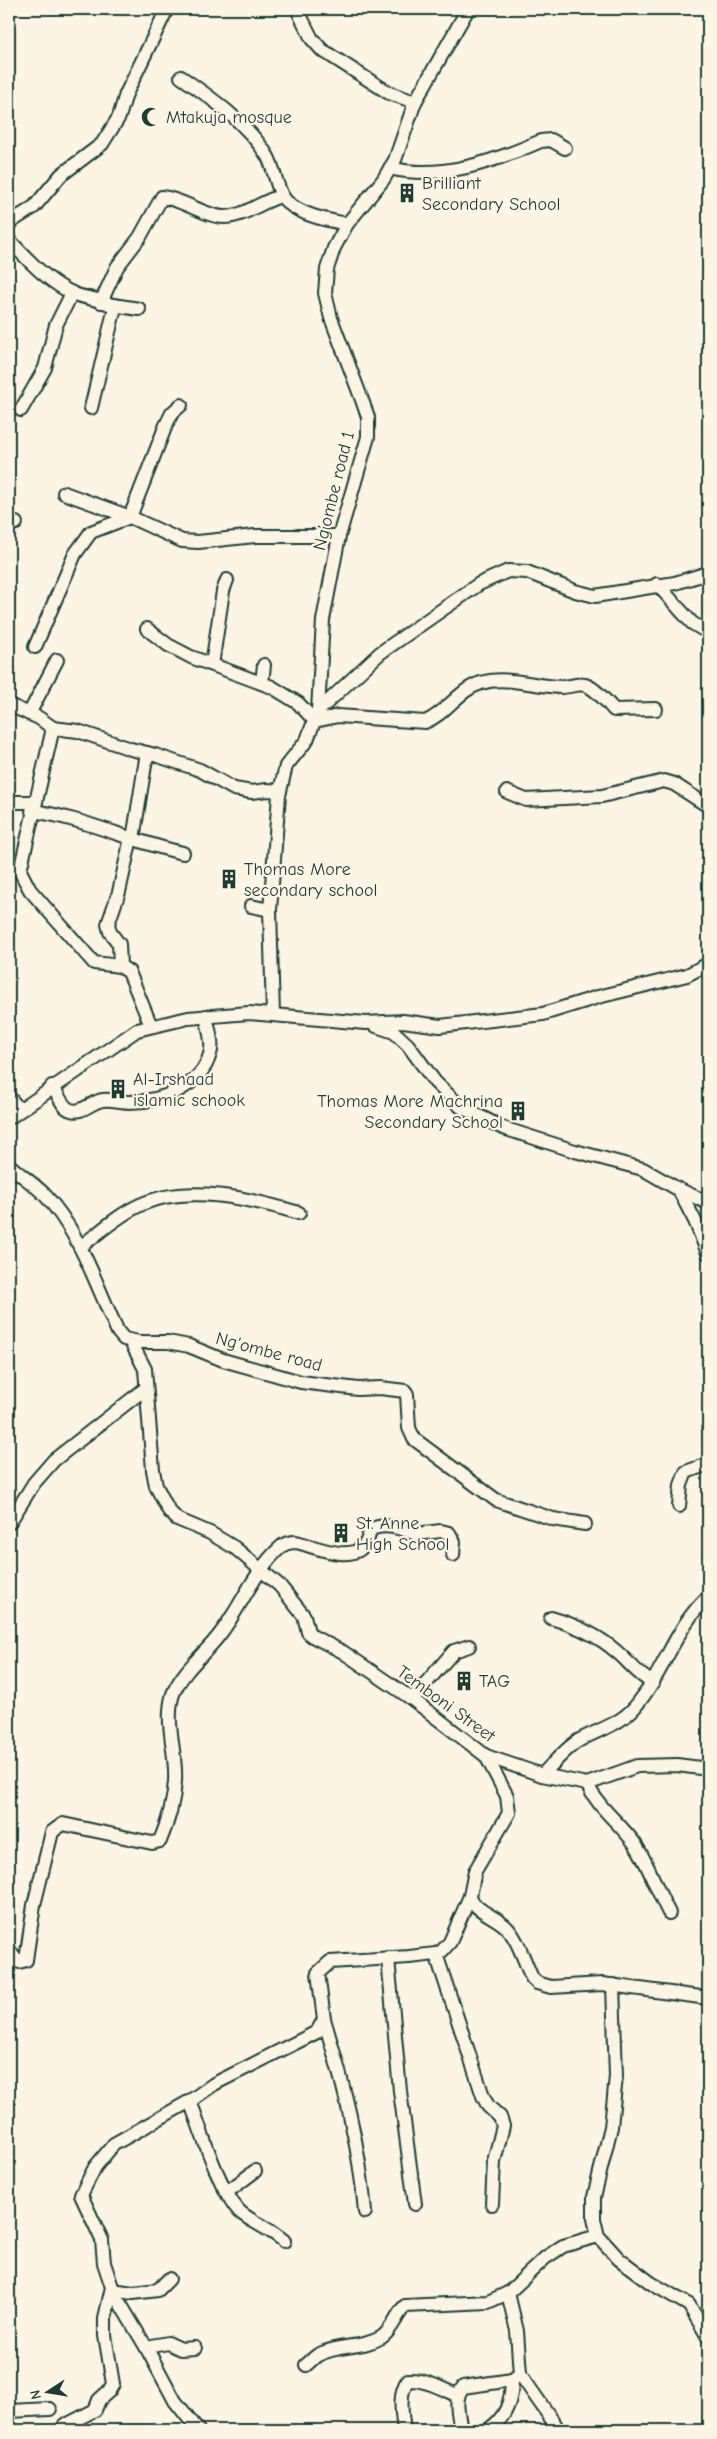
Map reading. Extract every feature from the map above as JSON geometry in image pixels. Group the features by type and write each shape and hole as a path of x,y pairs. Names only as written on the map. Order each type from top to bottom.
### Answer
{"street":[{"path":"9,223 34,207 61,175 102,144 119,117 126,94 167,9"},
{"path":"298,9 312,39 322,50 389,93 415,102"},
{"name":"Ng’ombe road 1","path":"273,1015 270,910 280,791 286,766 307,740 316,716 323,620 339,536 368,437 368,416 354,373 331,318 325,293 327,269 334,248 347,224 384,180 415,102 468,9"},
{"path":"181,77 236,119 255,138 276,174 281,196 292,206 305,213 347,224"},
{"path":"390,168 408,172 444,172 484,162 541,141 551,140 565,148"},
{"path":"107,304 117,267 140,237 162,197 172,198 221,217 251,209 264,201 281,196"},
{"path":"9,240 33,266 72,293 107,304 139,310"},
{"path":"21,410 45,368 56,325 72,293"},
{"path":"91,408 114,309 107,304"},
{"path":"34,647 75,554 86,538 91,532 130,518 166,425 172,413 181,405"},
{"path":"64,493 130,518 182,541 198,542 254,536 339,536"},
{"path":"316,716 380,653 479,584 508,571 526,572 575,591 595,596 657,584 675,583 708,573"},
{"path":"212,665 223,591 227,580"},
{"path":"657,584 692,622 702,629"},
{"path":"147,630 168,645 212,665 262,683 298,703 316,716 424,722 437,718 464,692 481,683 494,682 520,682 562,687 575,684 588,686 614,710 656,709"},
{"path":"29,714 57,660"},
{"path":"262,683 264,664"},
{"path":"9,705 53,728 78,731 200,770 234,788 252,792 280,791"},
{"path":"53,728 34,807 12,863 30,890 94,963 120,966 129,972 151,1026"},
{"path":"120,966 119,944 110,932 108,924 119,892 132,839 147,753"},
{"path":"507,792 526,800 602,796 664,781 674,784 708,806"},
{"path":"9,802 34,807 132,839 183,853"},
{"path":"251,906 270,910"},
{"path":"9,1096 14,1113 137,1030 188,1018 249,1013 366,1023 403,1022 440,1026 543,1014 598,997 687,975 708,964"},
{"path":"52,1086 66,1108 71,1110 81,1110 101,1100 129,1102 172,1094 196,1077 209,1059 211,1052 206,1016"},
{"path":"366,1023 394,1032 408,1045 441,1088 461,1108 503,1128 574,1151 643,1169 679,1190 708,1203"},
{"path":"9,1165 45,1195 68,1226 80,1247 118,1332 124,1340 132,1342"},
{"path":"679,1190 695,1221 708,1253"},
{"path":"80,1247 127,1212 142,1204 168,1197 207,1194 299,1213"},
{"name":"Temboni Street","path":"132,1342 134,1351 145,1369 153,1470 162,1501 177,1519 210,1534 234,1548 280,1586 293,1600 304,1616 308,1632 312,1636 343,1652 412,1699 486,1756 542,1775 587,1784"},
{"name":"Ng'ombe road","path":"132,1342 168,1342 189,1346 222,1360 301,1382 358,1389 380,1388 405,1391 407,1394 409,1428 414,1439 496,1500 553,1519 585,1524"},
{"path":"9,1523 34,1483 54,1460 68,1447 146,1388"},
{"path":"679,1506 680,1485 686,1472 708,1464"},
{"path":"9,1950 19,1962 26,1960 37,1896 52,1832 57,1827 63,1824 152,1844 160,1841 170,1814 175,1781 170,1713 173,1694 181,1680 222,1632 262,1571 282,1546 289,1542 296,1542 345,1554 355,1552 365,1544 371,1529 381,1526 407,1529 416,1534 449,1533 454,1542 453,1555"},
{"path":"542,1775 578,1741 614,1724 632,1710 653,1683 689,1618 708,1596"},
{"path":"551,1618 589,1633 617,1652 639,1675 653,1683"},
{"path":"412,1699 454,1651 469,1646"},
{"path":"365,2212 363,2187 344,2085 324,2019 318,1973 321,1968 330,1962 436,1954 442,1951 450,1942 470,1896 475,1871 509,1813 507,1796 486,1756"},
{"path":"670,1913 636,1846 593,1796 587,1784 637,1766 668,1765 708,1769"},
{"path":"470,1896 475,1905 506,1926 532,1978 537,1983 551,1987 602,1984 708,1998"},
{"path":"436,1954 483,2096 488,2106 497,2112 502,2122 494,2161 492,2204"},
{"path":"388,1958 400,2090 415,2204"},
{"path":"613,1985 616,2076 611,2126 594,2197 594,2219 598,2236 619,2258 638,2273 689,2305 708,2337"},
{"path":"198,2430 175,2401 112,2290 104,2263 102,2240 83,2203 81,2193 95,2167 114,2144 190,2101 214,2084 317,2032 324,2019"},
{"path":"190,2101 227,2192 240,2211 274,2232 284,2241"},
{"path":"227,2192 255,2171"},
{"path":"306,2365 318,2355 368,2344 384,2336 392,2326 398,2312 405,2306 488,2302 508,2293 545,2258 563,2246 598,2236"},
{"path":"112,2290 133,2293 158,2290 169,2279"},
{"path":"64,2426 95,2410 99,2400 110,2390 113,2384 105,2335 105,2318 112,2290"},
{"path":"488,2430 504,2414 512,2399 516,2377 517,2331 508,2293"},
{"path":"146,2347 168,2343 181,2349 195,2348"},
{"path":"461,2430 458,2396 463,2387 516,2377"},
{"path":"516,2377 559,2430"},
{"path":"404,2430 402,2396 408,2380 424,2382 458,2396"},
{"path":"9,2412 50,2409"}],"place":[{"name":"Mtakuja mosque","path":"151,117"},
{"name":"Brilliant Secondary School","path":"407,193"},
{"name":"Thomas More secondary school","path":"229,879"},
{"name":"Al-Irshaad islamic schook","path":"118,1089"},
{"name":"Thomas More Machrina Secondary School","path":"518,1111"},
{"name":"St. Anne High School","path":"341,1533"},
{"name":"TAG","path":"464,1681"}]}
